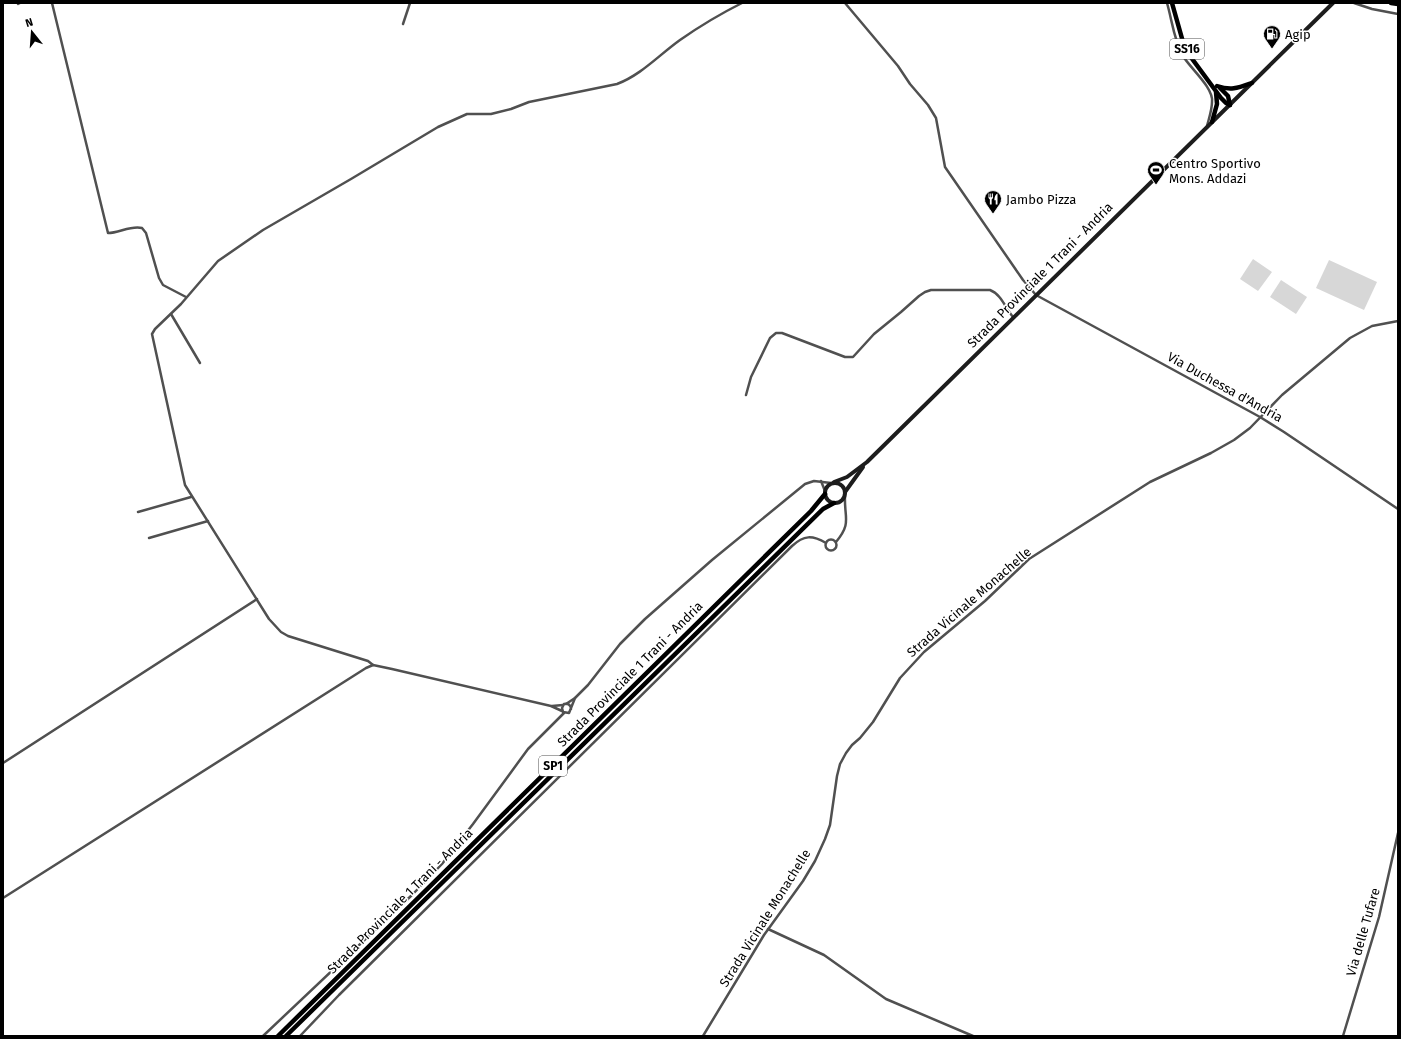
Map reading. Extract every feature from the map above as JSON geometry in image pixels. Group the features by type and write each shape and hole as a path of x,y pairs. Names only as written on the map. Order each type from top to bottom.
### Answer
{"highway":[{"name":"SS16","path":"1172,3 1183,42 1190,56 1209,81 1228,96 1230,105"},
{"name":"SS16","path":"1174,13 1175,3"},
{"path":"1391,3 1398,4"},
{"name":"SS16","path":"1216,88 1239,88 1252,82"},
{"name":"SS16","path":"1216,88 1223,101 1230,105"},
{"path":"1212,122 1217,104 1216,88"},
{"name":"Strada Provinciale 1 Trani - Andria","path":"278,1036 806,516 825,492"},
{"name":"Strada Provinciale 1 Trani - Andria","path":"286,1036 820,512 834,503"}],"main road":[{"name":"SP1","path":"1230,105 1333,3"},
{"name":"Strada Provinciale 1 Trani - Andria","path":"825,492 826,488 833,483 847,477 867,462 1230,105"},
{"name":"Strada Provinciale 1 Trani - Andria","path":"834,503 840,501 851,483 867,462"},
{"path":"833,483 840,484 845,489 845,494"},
{"path":"825,492 828,500 834,503"}],"street":[{"path":"52,3 108,233 138,227 142,228 146,233 159,278 163,284 186,298"},
{"path":"403,24 410,3"},
{"path":"575,698 569,713 563,712 551,706 373,665 368,661 288,636 281,632 257,600 208,521 191,497 185,485 152,334 218,261 226,257 254,236 438,127 467,114 491,114 511,109 529,102 617,84 629,80 709,20 742,3"},
{"path":"845,3 898,66 910,84 928,105 936,118 945,167 1023,280 1036,295"},
{"path":"1167,3 1183,56 1208,87 1212,96 1207,127"},
{"path":"1354,3 1372,9 1398,14"},
{"path":"746,395 751,377 770,338 776,333 782,333 844,357 853,357 874,334 902,312 919,296 931,290 990,290 997,294 1008,311 1014,317"},
{"name":"Via Duchessa d'Andria","path":"1036,295 1260,417 1398,509"},
{"path":"171,314 200,363"},
{"name":"Strada Vicinale Monachelle","path":"704,1036 768,929 803,881 815,861 830,825 834,790 840,764 852,745 873,722 900,678 924,652 985,601 1029,560 1150,482 1211,453 1234,440 1250,428 1282,395 1350,338 1372,326 1398,321"},
{"path":"551,706 564,704 575,698 620,644 645,618 797,489 809,482 821,481 833,483"},
{"path":"821,481 825,492"},
{"path":"300,1036 339,995 792,546 803,538 810,537 817,538 826,543 827,548 831,550 836,547 836,542 846,525 847,519 844,504 845,494"},
{"path":"138,512 191,497"},
{"path":"149,538 208,521"},
{"path":"826,543 830,539 836,542"},
{"path":"3,763 257,600"},
{"path":"3,898 373,665"},
{"path":"564,704 570,706 571,708"},
{"path":"263,1036 412,895 442,864 528,749 563,712 564,704"},
{"name":"Via delle Tufare","path":"1343,1036 1380,917 1398,833"},
{"path":"768,929 824,955 886,999 973,1036"}],"shaded area":[{"path":"1253,259 1272,272 1258,291 1240,279"},
{"path":"1329,260 1377,282 1364,310 1316,288"},
{"path":"1281,280 1307,297 1296,314 1270,297"}],"place":[{"name":"Agip","path":"1272,49"},
{"name":"Centro Sportivo Mons. Addazi","path":"1156,185"},
{"name":"Jambo Pizza","path":"993,214"}]}
